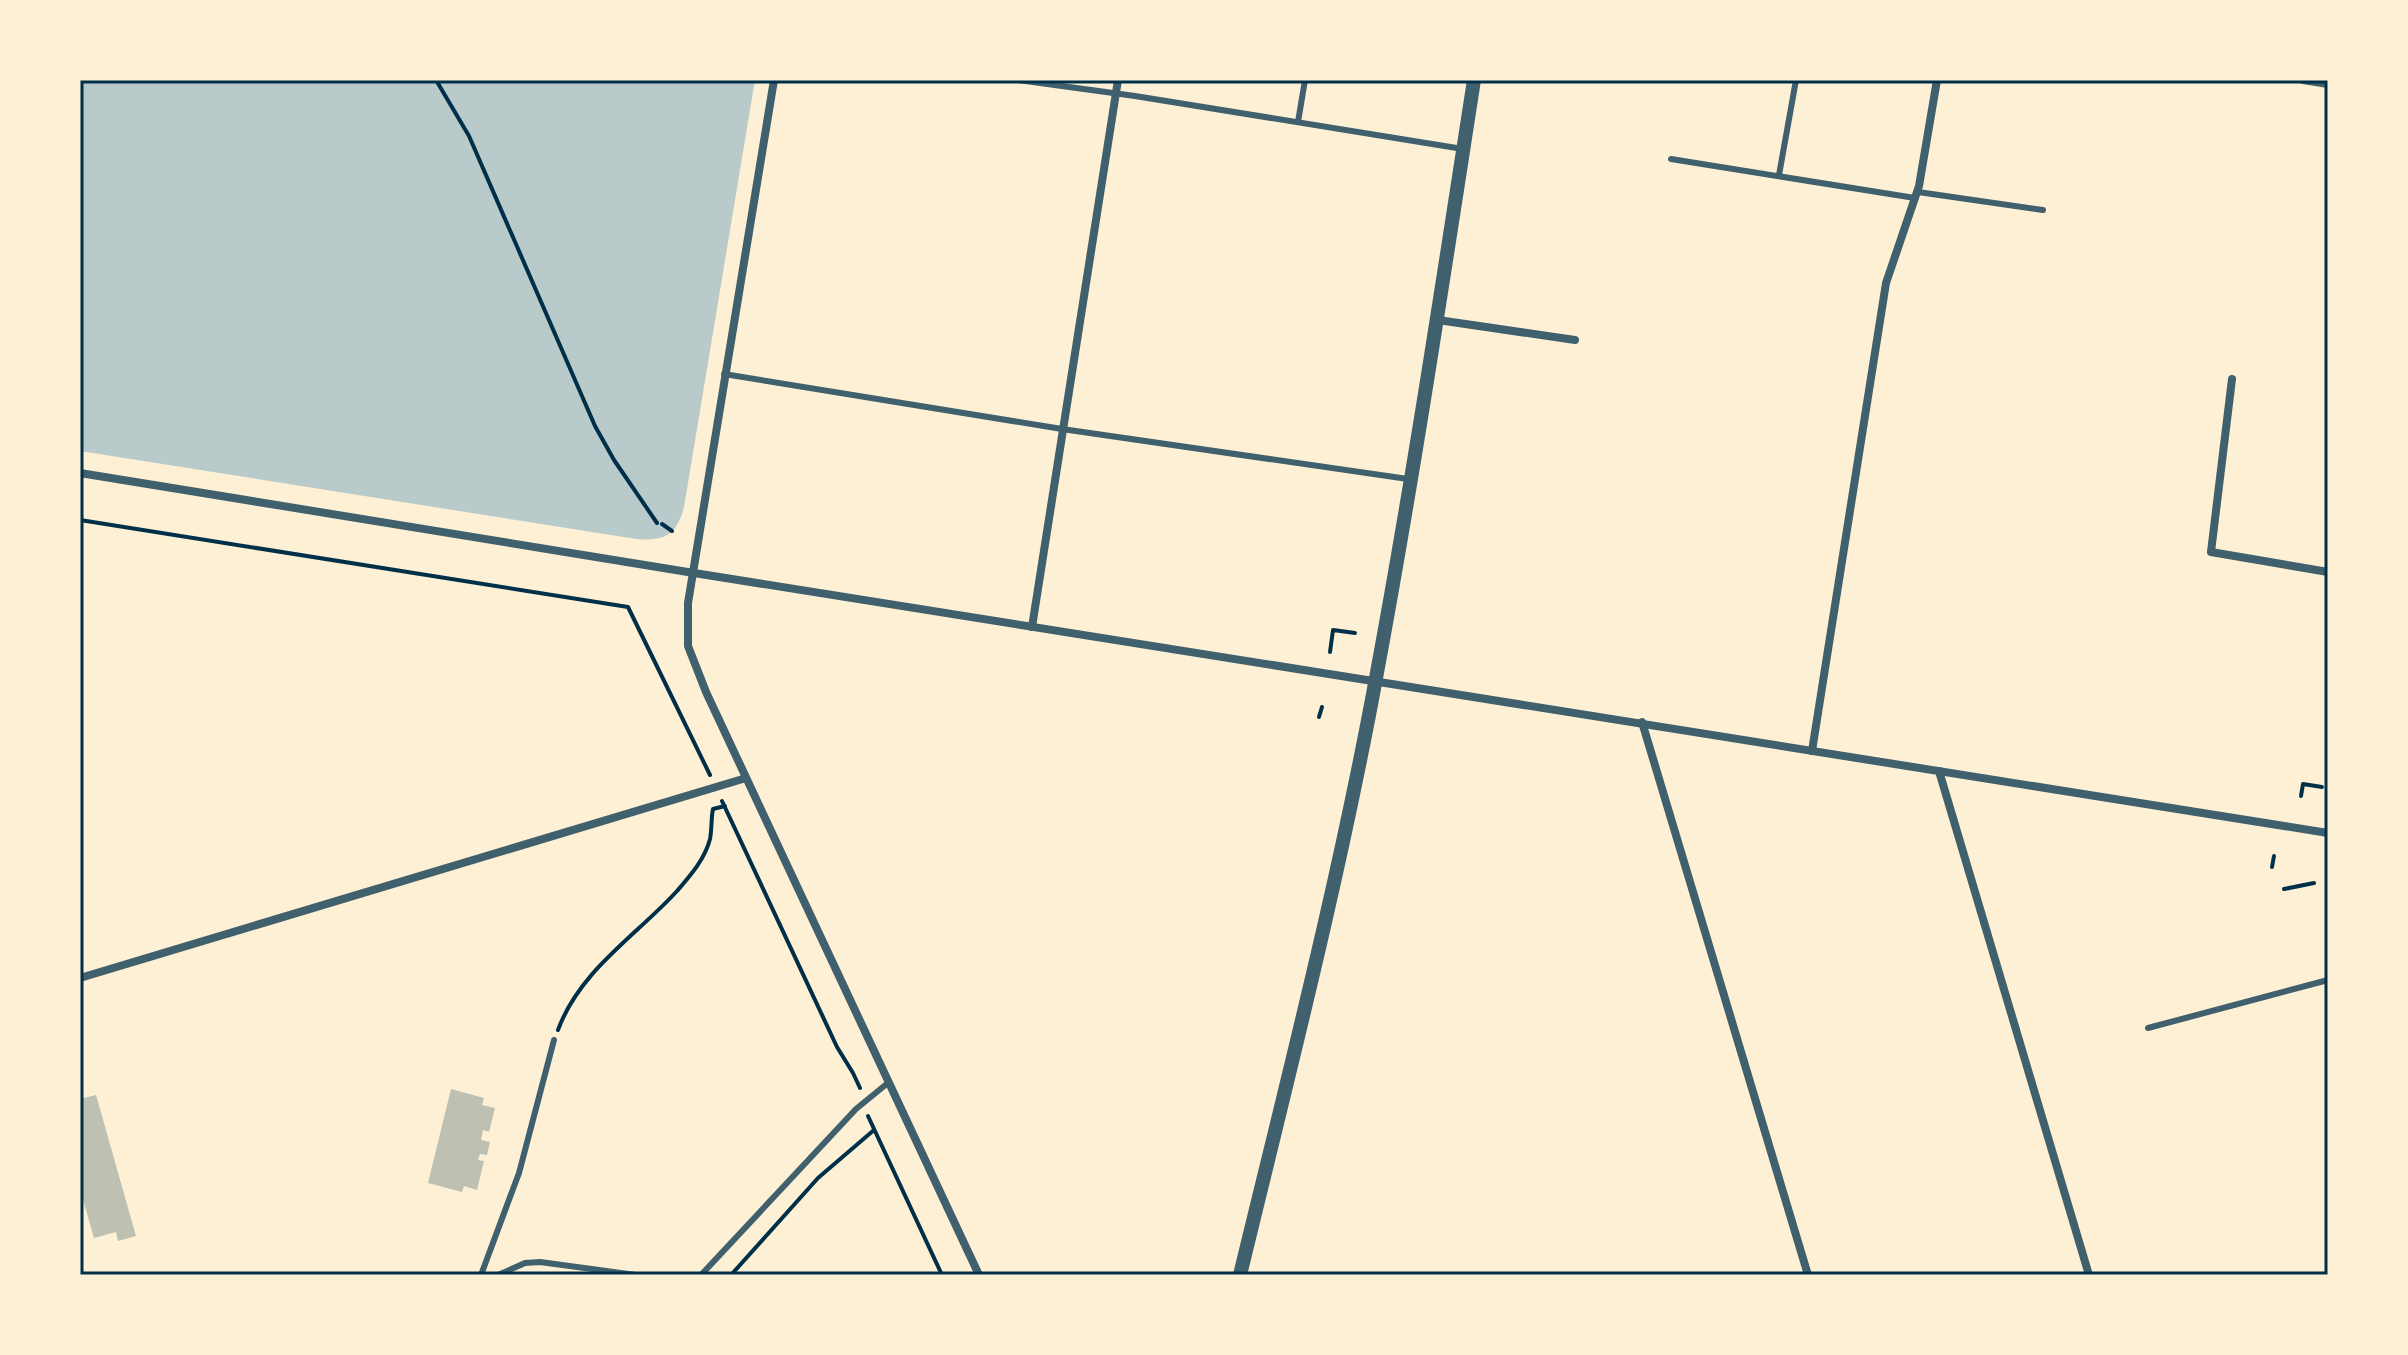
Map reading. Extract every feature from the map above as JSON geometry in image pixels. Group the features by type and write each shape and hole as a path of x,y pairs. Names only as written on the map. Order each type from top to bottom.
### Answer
{"street":[{"path":"774,80 687,617 688,646 706,692 979,1275"},
{"path":"1032,627 1118,80"},
{"path":"1240,1275 1331,889 1376,681 1438,320 1474,80"},
{"path":"1812,751 1886,283 1916,195 1937,80"},
{"path":"2303,80 2328,84"},
{"path":"1438,320 1575,340"},
{"path":"2232,379 2211,552 2328,572"},
{"path":"80,473 2328,833"},
{"path":"1642,722 1808,1275"},
{"path":"1939,771 2089,1275"},
{"path":"80,978 746,778"}],"lane":[{"path":"1018,80 1463,149"},
{"path":"1298,122 1305,80"},
{"path":"1779,175 1796,80"},
{"path":"1671,159 2043,210"},
{"path":"724,374 1062,429 1411,479"},
{"path":"2148,1028 2328,980"},
{"path":"481,1275 519,1173 554,1040"},
{"path":"701,1275 864,1102 889,1082"},
{"path":"498,1275 525,1263 540,1262 636,1275"}],"path":[{"path":"436,80 469,136 595,426 614,460 660,524 672,531"},
{"path":"80,520 628,607 837,1047 853,1073 874,1130 942,1275"},
{"path":"1330,652 1333,630 1355,633"},
{"path":"1319,717 1322,707"},
{"path":"2301,796 2303,784 2322,787"},
{"path":"554,1040 569,1006 589,977 663,906 698,865 710,838 713,809 725,806"},
{"path":"2272,867 2274,856"},
{"path":"2284,889 2314,883"},
{"path":"731,1275 818,1178 874,1130"}],"shaded area":[{"path":"80,80 755,80 684,507 677,525 668,535 636,539 80,451"}],"building":[{"path":"451,1089 484,1098 482,1105 495,1108 489,1132 483,1130 481,1140 490,1142 487,1155 480,1154 478,1160 484,1161 477,1190 464,1186 462,1192 428,1183"},
{"path":"96,1095 136,1236 118,1241 116,1232 94,1238 80,1189 80,1099"}]}
